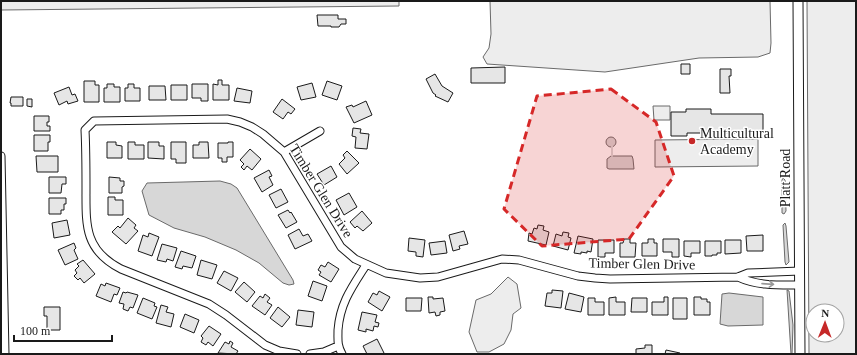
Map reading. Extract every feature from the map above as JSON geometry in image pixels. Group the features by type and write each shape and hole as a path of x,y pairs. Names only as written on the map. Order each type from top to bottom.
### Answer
{"main road":[{"name":"Platt Road","path":"798,1 800,354"}],"street":[{"name":"Timber Glen Drive","path":"297,354 279,351 265,345 226,315 208,304 120,270 109,263 99,253 89,236 86,223 85,130 94,121 234,120 258,130 284,152 341,247 350,256 366,265 386,273 420,278 438,277 502,258 518,260 578,276 610,279 738,277 748,273 800,271"},
{"path":"284,152 320,131"},
{"path":"1,156 5,354"},
{"path":"342,354 338,346 339,317 346,296 366,265"},
{"name":"Timber Glen Drive","path":"738,277 748,282 800,285"},
{"path":"310,354 324,352 338,346"}],"highlighted area":[{"path":"611,89 656,122 674,176 629,239 542,246 504,209 537,96"}],"shaded area":[{"path":"1,1 399,1 399,6 1,10"},
{"path":"490,1 770,1 770,53 758,57 699,58 605,72 487,64 483,57 489,48 491,34"},
{"path":"807,1 856,1 856,354 809,354 809,343 845,343 845,303 809,303"},
{"path":"653,106 670,106 670,120 654,120"},
{"path":"609,137 613,137 615,138 615,146 609,147 606,144 606,140"},
{"path":"758,139 758,166 655,167 655,140"},
{"path":"611,156 632,156 634,169 607,168 607,159"},
{"path":"783,178 785,180 786,211 784,214 782,213"},
{"path":"220,181 231,184 237,188 294,284 289,285 283,283 259,263 236,250 205,237 174,228 149,215 142,191 147,183"},
{"path":"785,223 789,262 786,265 783,225"},
{"path":"508,277 517,284 521,308 513,314 511,330 504,344 489,352 477,352 469,332 476,300 491,294"},
{"path":"787,290 789,291 793,325 792,354 791,354"},
{"path":"729,293 763,297 763,325 728,326 720,324 722,294"}],"building":[{"path":"317,15 338,15 338,19 346,19 346,24 341,24 339,27 318,26"},
{"path":"681,64 690,64 690,74 681,74"},
{"path":"505,67 505,83 471,83 471,68"},
{"path":"720,69 731,69 731,76 729,76 730,93 720,93"},
{"path":"435,74 442,86 453,93 448,102 435,96 436,95 433,93 426,79"},
{"path":"218,80 222,80 222,85 229,85 229,100 213,100 213,84 218,85"},
{"path":"84,81 95,81 95,85 99,85 99,102 84,102"},
{"path":"327,81 342,86 337,100 322,95"},
{"path":"312,83 316,97 301,100 297,87"},
{"path":"107,84 114,84 114,87 120,87 120,102 104,102 104,88 107,88"},
{"path":"128,84 134,84 134,88 140,88 140,101 125,101 125,88 128,88"},
{"path":"192,84 208,84 208,101 201,101 201,98 192,98"},
{"path":"171,85 187,85 187,100 171,100"},
{"path":"149,86 165,86 166,100 149,100"},
{"path":"69,87 72,95 75,94 78,101 68,104 67,101 59,105 54,93"},
{"path":"237,88 252,91 250,103 234,101"},
{"path":"11,97 23,97 23,106 11,106"},
{"path":"27,99 32,99 32,107 27,106"},
{"path":"282,99 295,109 291,114 288,112 283,119 273,112"},
{"path":"366,101 372,115 354,123 346,107 352,105 353,107"},
{"path":"686,109 711,109 711,114 763,114 763,133 716,133 716,135 712,135 712,133 687,133 687,136 671,136 671,112 686,112"},
{"path":"34,116 49,116 47,126 50,126 50,131 34,131"},
{"path":"353,128 361,129 360,133 369,134 367,149 355,148 356,137 352,136"},
{"path":"34,135 50,135 48,151 34,151"},
{"path":"107,142 116,142 116,145 122,146 122,158 107,158"},
{"path":"128,142 135,142 135,145 144,145 144,159 128,159"},
{"path":"148,142 159,142 159,146 164,146 164,159 148,158"},
{"path":"171,142 186,142 186,163 176,163 176,159 171,159"},
{"path":"199,142 208,142 209,158 193,158 193,145 199,145"},
{"path":"233,142 233,157 227,157 227,162 222,162 222,158 218,158 218,143"},
{"path":"250,149 261,159 252,170 247,166 244,170 241,167 244,164 240,160"},
{"path":"347,151 359,163 347,174 339,164 345,158 343,155"},
{"path":"36,156 58,156 58,172 37,172"},
{"path":"331,166 337,177 324,185 317,174"},
{"path":"269,170 272,176 269,177 273,185 262,192 254,178"},
{"path":"49,177 66,177 66,184 62,184 61,193 49,193"},
{"path":"109,177 120,178 120,181 124,181 122,193 109,193"},
{"path":"281,189 288,202 276,208 269,195"},
{"path":"349,193 357,207 344,215 336,200"},
{"path":"108,197 115,197 115,200 123,200 123,215 108,215"},
{"path":"49,198 66,198 66,204 64,204 64,210 61,210 61,214 49,214"},
{"path":"288,210 297,222 286,228 278,215"},
{"path":"362,211 372,223 363,231 357,226 355,228 350,222"},
{"path":"128,218 136,225 134,228 138,231 126,244 112,232 118,226 120,228"},
{"path":"67,220 70,235 54,238 52,223"},
{"path":"538,225 544,226 543,230 549,232 546,245 528,241 529,233 532,234 534,228 537,229"},
{"path":"299,229 303,236 308,234 312,241 295,249 288,235"},
{"path":"464,231 468,244 459,246 460,249 453,251 449,235"},
{"path":"563,232 569,233 568,237 571,238 568,250 553,246 556,234 562,236"},
{"path":"149,233 159,237 152,256 138,251 143,235 148,237"},
{"path":"763,235 763,251 747,251 746,236"},
{"path":"578,236 593,239 591,252 581,252 581,254 574,253"},
{"path":"409,238 425,240 423,257 416,256 416,252 408,251"},
{"path":"624,239 630,239 630,243 636,243 635,257 620,257 620,243 623,243"},
{"path":"648,239 654,239 654,243 657,243 657,256 642,256 642,243 648,243"},
{"path":"663,239 679,239 679,257 672,257 672,252 663,252"},
{"path":"598,240 614,240 614,253 605,253 605,257 598,257"},
{"path":"725,240 741,240 741,253 725,254"},
{"path":"445,241 447,253 431,255 429,243"},
{"path":"684,241 700,241 700,253 691,253 691,257 684,256"},
{"path":"705,241 721,241 721,253 717,253 717,255 712,256 705,256"},
{"path":"74,243 76,248 74,250 78,259 65,265 58,250"},
{"path":"162,244 177,248 173,261 167,259 166,262 157,260"},
{"path":"181,251 196,256 192,268 183,266 182,269 175,267"},
{"path":"83,260 95,274 84,283 80,278 78,280 74,276 77,273 75,270 79,266 77,264"},
{"path":"201,260 217,265 212,279 197,275"},
{"path":"328,262 339,269 331,282 319,275 321,272 318,270 321,265 325,267"},
{"path":"224,271 238,278 231,291 217,283"},
{"path":"313,281 327,286 322,301 308,296"},
{"path":"244,282 255,292 247,302 235,292"},
{"path":"106,283 120,288 117,295 114,294 111,302 96,296 101,284 105,286"},
{"path":"552,290 563,291 561,308 545,306 547,293 552,293"},
{"path":"379,291 390,297 382,311 368,302 373,293 377,295"},
{"path":"123,292 138,295 133,308 130,307 128,311 123,309 124,304 119,303"},
{"path":"569,293 584,297 581,312 565,309"},
{"path":"265,294 270,298 267,302 272,305 265,315 252,306 260,296 263,298"},
{"path":"428,297 433,297 433,299 443,298 445,311 440,312 440,315 436,316 435,312 429,313"},
{"path":"616,297 616,302 625,302 625,315 609,315 609,298"},
{"path":"664,297 668,297 668,315 652,315 652,302 664,302"},
{"path":"694,297 701,297 701,299 707,299 707,302 710,302 710,315 694,315"},
{"path":"143,298 155,303 154,306 157,307 152,319 137,313"},
{"path":"406,298 422,298 421,311 406,311"},
{"path":"588,298 595,298 595,302 604,302 604,315 588,315"},
{"path":"632,298 647,298 647,312 631,312"},
{"path":"673,298 687,298 687,319 673,319"},
{"path":"161,305 168,307 166,312 174,314 171,327 156,323"},
{"path":"44,307 60,307 60,330 47,330 47,316 44,316"},
{"path":"278,307 290,317 282,327 270,318"},
{"path":"298,310 314,312 312,327 296,325"},
{"path":"362,312 377,315 375,322 379,323 378,327 374,326 373,331 366,329 366,332 358,330"},
{"path":"185,314 199,320 194,333 180,327"},
{"path":"209,326 221,334 213,346 208,342 206,345 201,342 203,338 201,336"},
{"path":"377,339 384,353 367,354 363,346"},
{"path":"230,341 233,343 231,347 238,351 236,354 218,353 225,342 229,344"},
{"path":"645,345 652,345 652,354 636,354 636,349 645,348"},
{"path":"666,350 680,353 680,354 665,354"}],"waterway":[{"path":"612,146 612,156"}],"place":[{"name":"Multicultural Academy","path":"692,141"}]}
